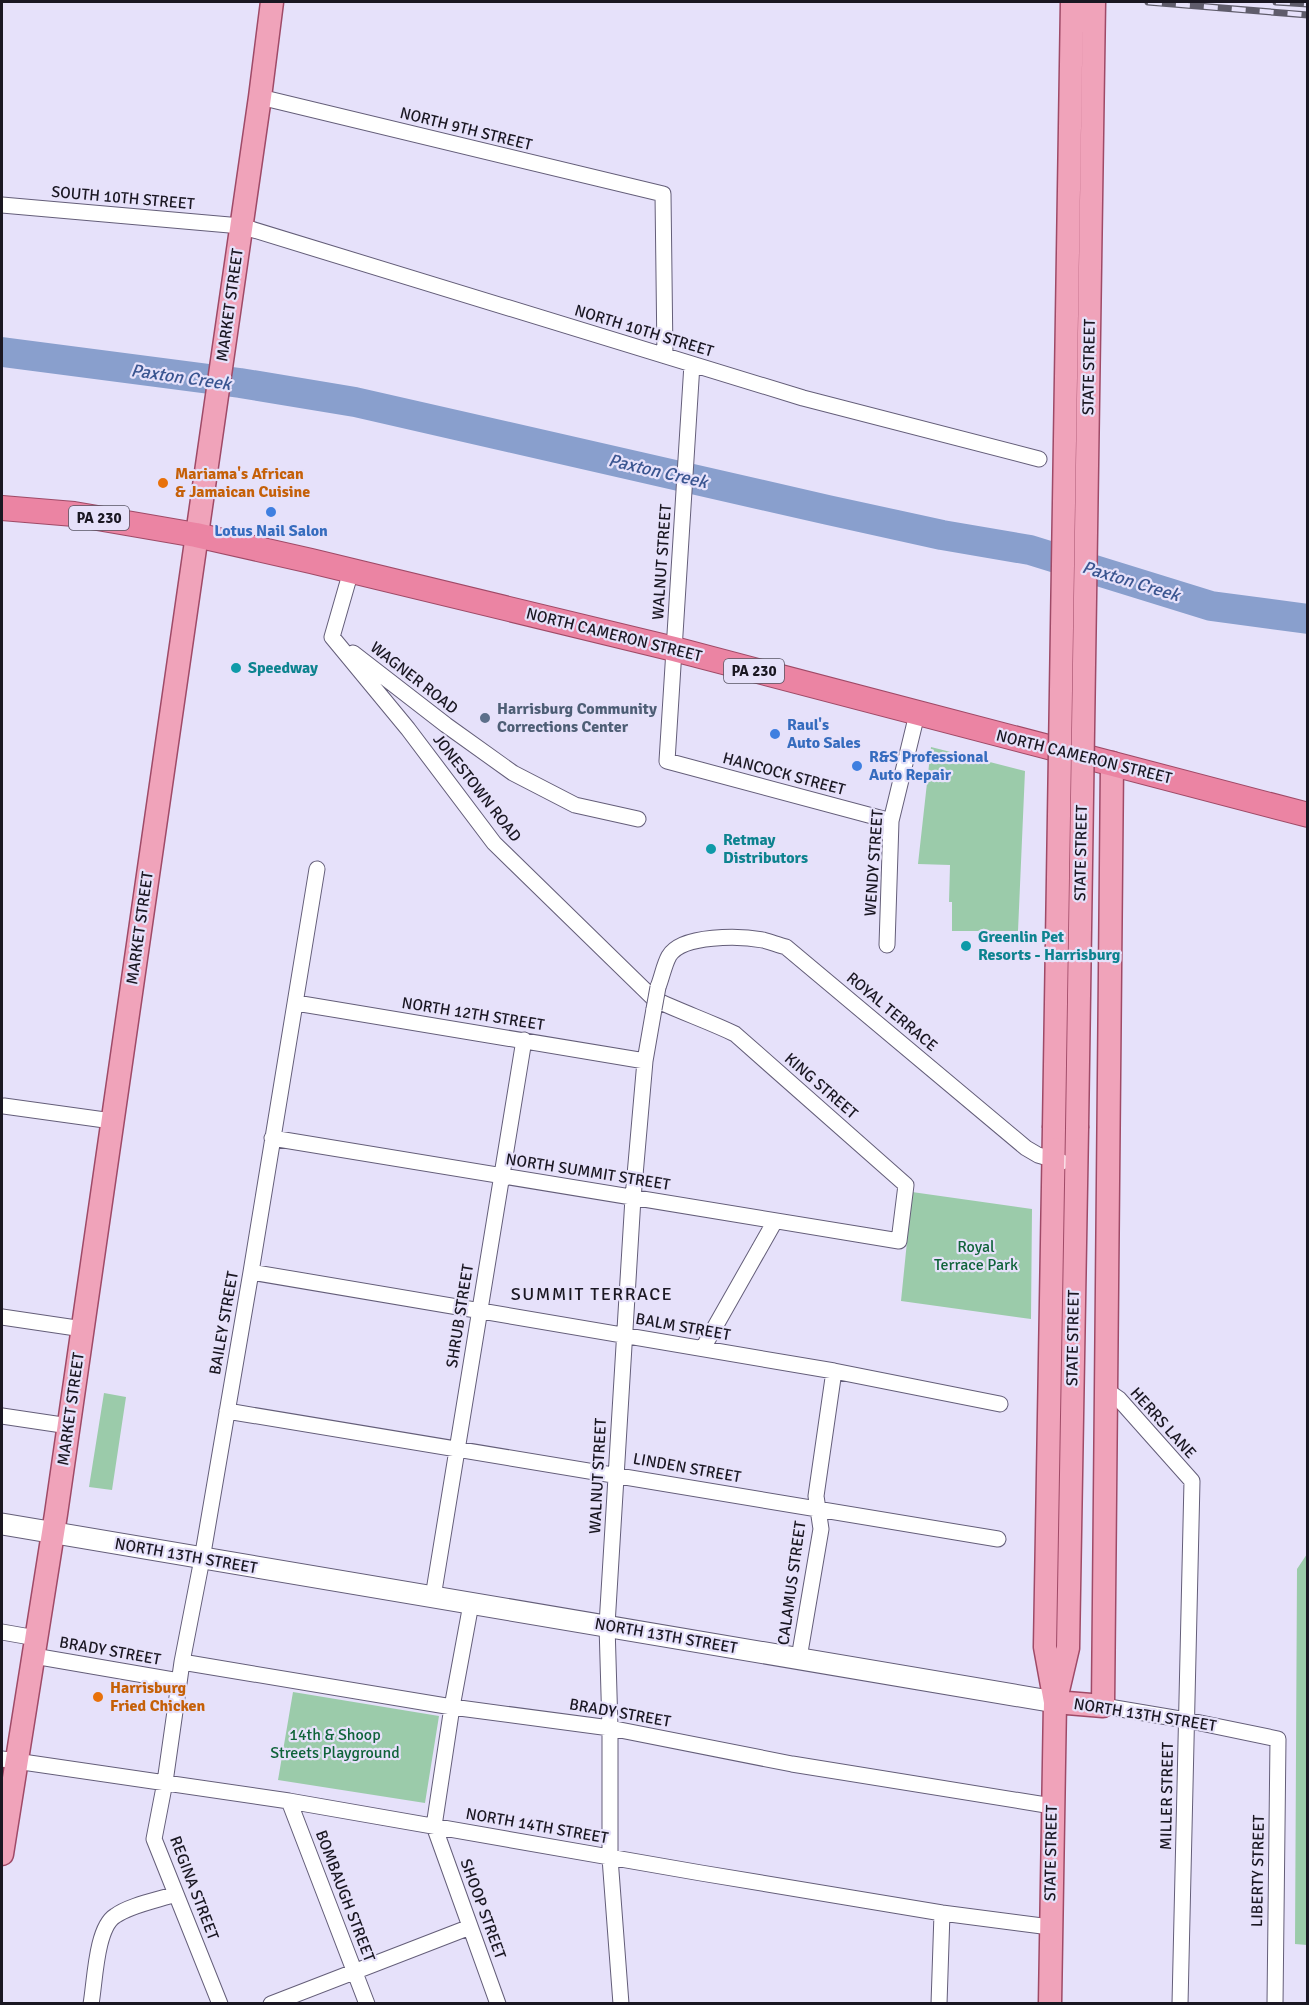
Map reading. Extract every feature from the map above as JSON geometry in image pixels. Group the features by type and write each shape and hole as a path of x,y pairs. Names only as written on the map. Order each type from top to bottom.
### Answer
{"highway":[{"name":"PA 230","path":"2,508 74,514 196,535"},
{"name":"NORTH CAMERON STREET","path":"196,535 674,649 1308,815"}],"main road":[{"name":"MARKET STREET","path":"2,1854 9,1760 35,1647 69,1426 272,2"},
{"name":"STATE STREET","path":"1055,1702 1045,1647 1072,2"},
{"name":"STATE STREET","path":"1050,2004 1055,1702 1068,1648 1094,2"},
{"name":"STATE STREET","path":"1103,1706 1112,763"},
{"name":"NORTH 13TH STREET","path":"2,1524 1055,1702 1103,1706"}],"street":[{"name":"NORTH 9TH STREET","path":"260,97 663,194 665,356"},
{"name":"SOUTH 10TH STREET","path":"2,205 241,226"},
{"name":"NORTH 10TH STREET","path":"241,226 803,398 1039,459"},
{"name":"WALNUT STREET","path":"667,761 692,364"},
{"path":"332,636 351,571"},
{"name":"WAGNER ROAD","path":"332,636 446,725 513,773 575,805 638,819"},
{"name":"JONESTOWN ROAD","path":"332,636 408,729 494,843 655,998"},
{"name":"WENDY STREET","path":"887,945 891,821 917,714"},
{"name":"HANCOCK STREET","path":"667,761 891,821"},
{"name":"BAILEY STREET","path":"165,1782 182,1662 251,1272 317,869"},
{"name":"ROYAL TERRACE","path":"670,954 686,944 711,938 764,940 786,947 1026,1148 1053,1160 1076,1165"},
{"name":"WALNUT STREET","path":"621,2004 610,1858 607,1626 633,1198 645,1060 655,998 670,954"},
{"name":"KING STREET","path":"655,998 681,1012 710,1021 735,1034 906,1185 899,1241"},
{"name":"NORTH 12TH STREET","path":"296,1003 645,1060"},
{"name":"SHRUB STREET","path":"433,1597 524,1040"},
{"path":"4,1106 112,1121"},
{"name":"NORTH SUMMIT STREET","path":"272,1138 899,1241"},
{"path":"703,1348 775,1221"},
{"name":"BALM STREET","path":"251,1272 834,1371 1000,1404"},
{"path":"2,1317 83,1329"},
{"name":"CALAMUS STREET","path":"799,1658 821,1529 816,1496 834,1371"},
{"name":"HERRS LANE","path":"1106,1390 1119,1399 1192,1481"},
{"name":"LINDEN STREET","path":"227,1411 998,1539"},
{"path":"2,1416 69,1426"},
{"name":"MILLER STREET","path":"1180,2004 1192,1481"},
{"path":"434,1826 452,1707 471,1604"},
{"name":"BRADY STREET","path":"2,1632 35,1647 180,1681"},
{"name":"BRADY STREET","path":"182,1662 452,1707 610,1728 792,1764 1052,1806"},
{"name":"NORTH 13TH STREET","path":"1103,1706 1278,1739"},
{"name":"LIBERTY STREET","path":"1275,2004 1278,1739"},
{"name":"NORTH 14TH STREET","path":"9,1760 289,1801 610,1858 942,1912 1050,1927"},
{"name":"REGINA STREET","path":"165,1782 154,1839 220,2004"},
{"name":"BOMBAUGH STREET","path":"289,1801 367,2004"},
{"name":"SHOOP STREET","path":"434,1826 498,2004"},
{"path":"99,2004 92,1996 102,1935 108,1922 127,1910 176,1894"},
{"path":"939,2004 942,1912"},
{"path":"271,2004 470,1927"}],"green space":[{"path":"931,747 1025,771 1018,931 952,931 952,902 949,902 950,865 918,864"},
{"name":"Royal Terrace Park","path":"912,1192 1032,1209 1031,1319 901,1301"},
{"path":"104,1393 126,1397 112,1490 89,1487"},
{"path":"1307,1554 1308,1945 1295,1944 1297,1569"},
{"name":"14th & Shoop Streets Playground","path":"293,1692 439,1716 425,1803 278,1780"}],"waterway":[{"name":"Paxton Creek","path":"2,352 240,383 355,402 942,535 1030,550 1211,606 1308,619"}],"railway":[{"path":"1148,2 1308,15"},
{"path":"1276,2 1308,4"}],"place":[{"name":"Mariama's African & Jamaican Cuisine","path":"163,483"},
{"name":"Lotus Nail Salon","path":"271,512"},
{"name":"Speedway","path":"236,668"},
{"name":"Harrisburg Community Corrections Center","path":"485,718"},
{"name":"Raul's Auto Sales","path":"775,734"},
{"name":"R&S Professional Auto Repair","path":"857,766"},
{"name":"Retmay Distributors","path":"711,849"},
{"name":"Greenlin Pet Resorts - Harrisburg","path":"966,946"},
{"name":"Harrisburg Fried Chicken","path":"98,1697"}],"district":[{"name":"SUMMIT TERRACE","path":"592,1294"}]}
